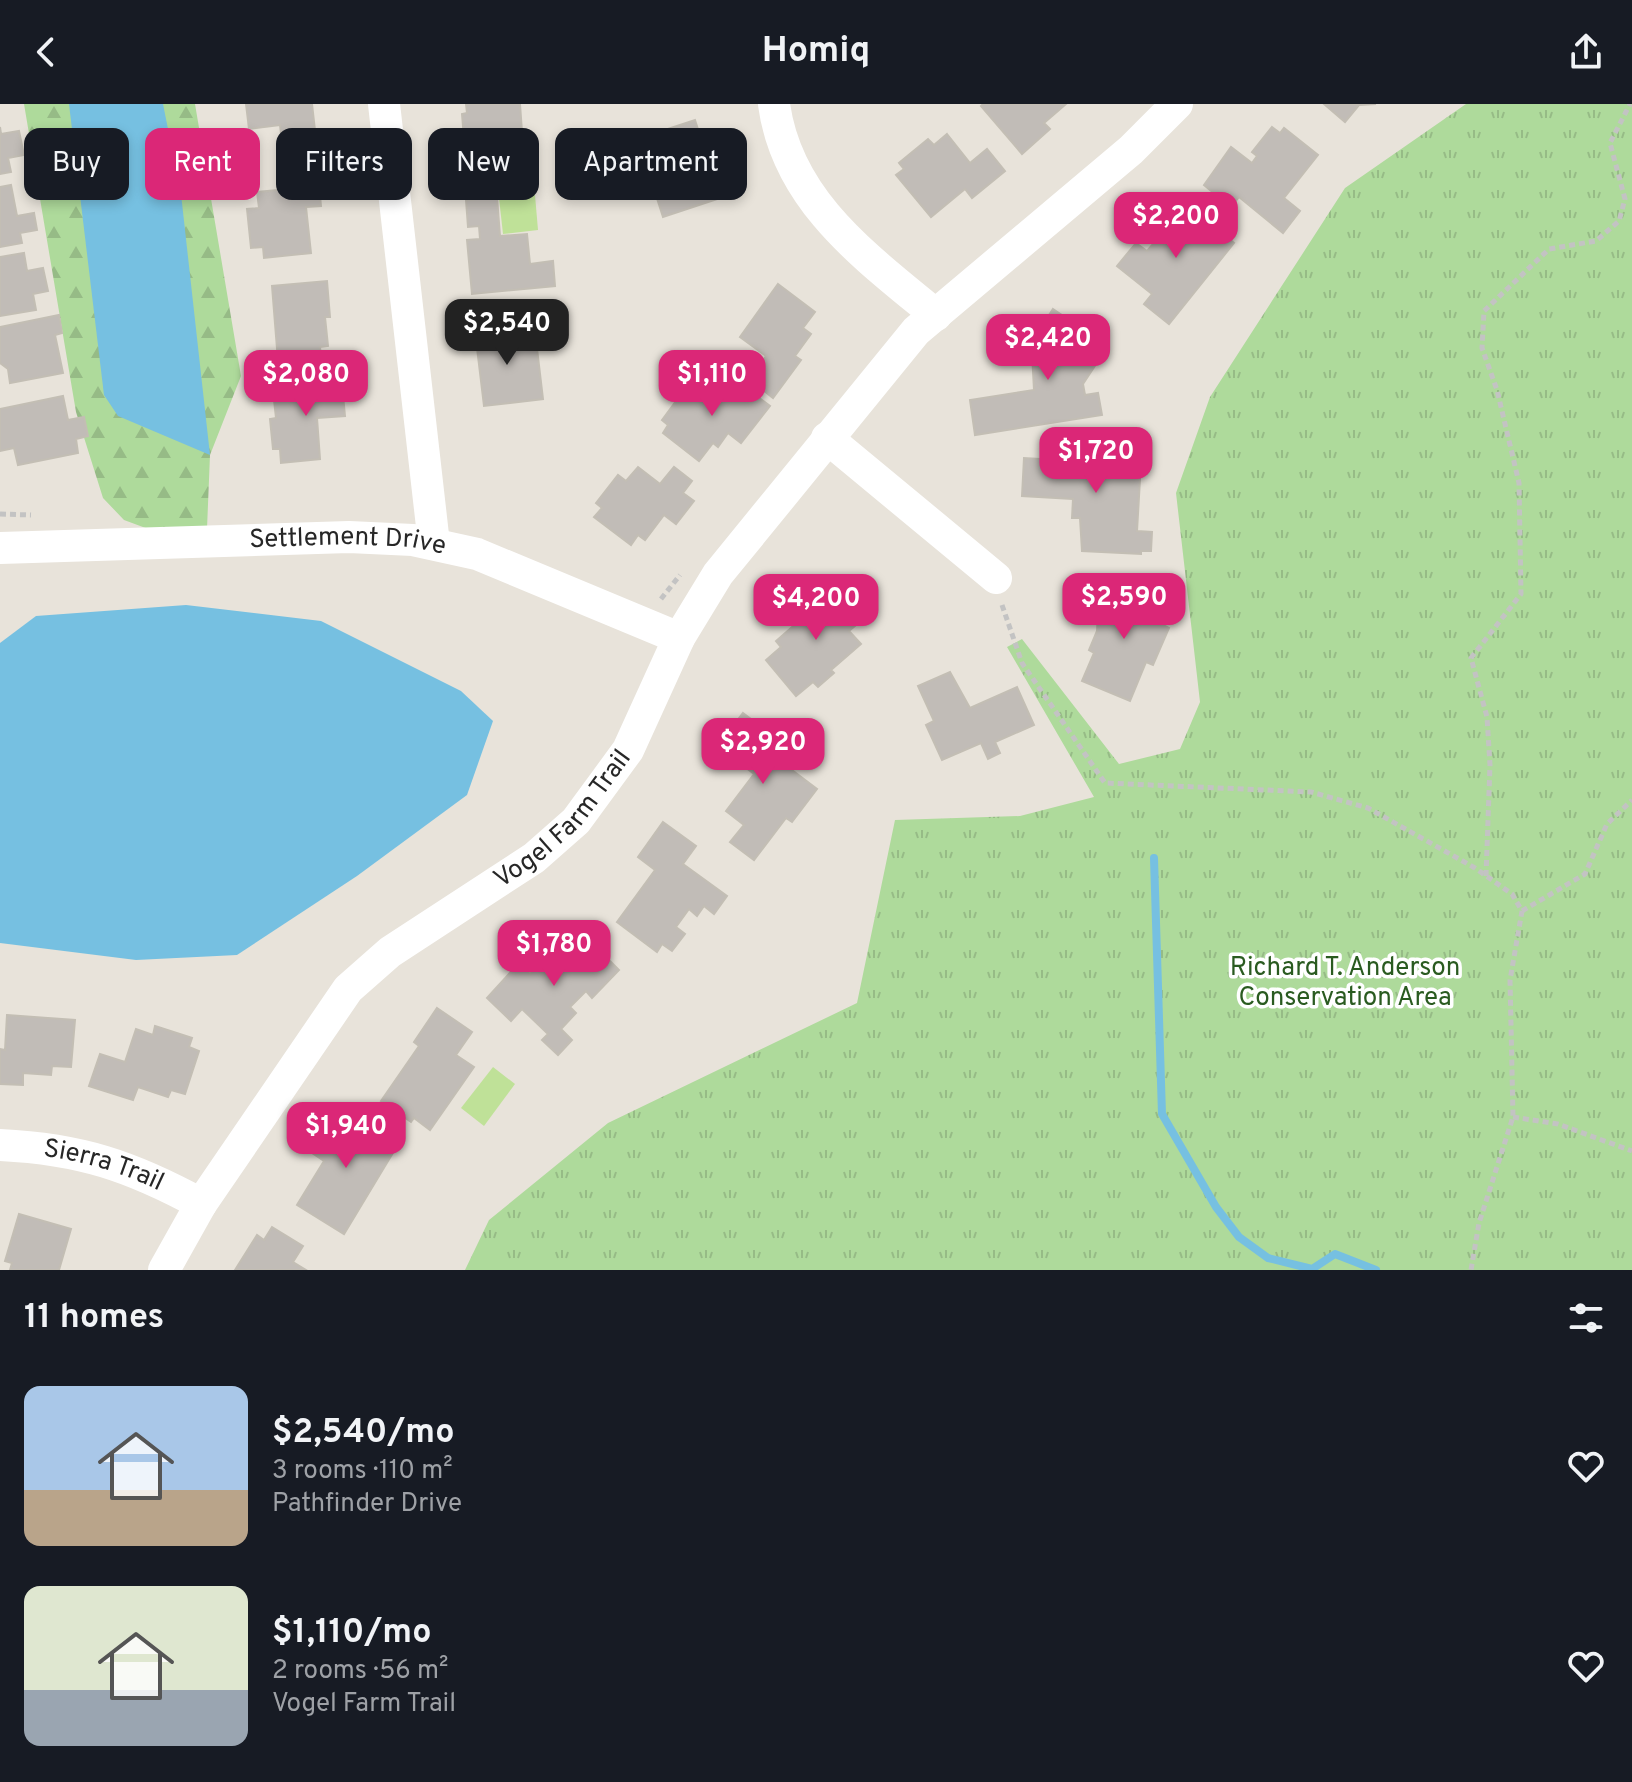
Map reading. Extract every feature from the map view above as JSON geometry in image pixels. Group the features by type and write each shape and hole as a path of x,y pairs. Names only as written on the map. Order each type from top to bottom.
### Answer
{"street":[{"path":"384,104 434,544"},
{"path":"774,104 794,170 823,215 863,255 936,315"},
{"name":"Vogel Farm Trail","path":"164,1270 201,1204 348,989 390,952 534,858 576,821 628,750 679,638 718,574 916,331 1160,124 1177,104"},
{"path":"827,438 996,578"},
{"name":"Settlement Drive","path":"0,548 349,537 434,544 477,554 538,577 679,638"},
{"name":"Sierra Trail","path":"0,1145 58,1150 108,1160 201,1204"}],"path":[{"path":"1487,877 1490,765 1487,717 1471,658 1521,594 1519,483 1497,390 1482,348 1484,311 1549,249 1596,241 1619,221 1625,199 1610,143 1630,104"},
{"path":"0,514 45,515"},
{"path":"654,604 682,573"},
{"path":"996,578 1009,632 1022,663 1105,783 1311,792 1368,808 1512,894 1522,911 1510,980 1513,1117 1479,1223 1471,1270"},
{"path":"1522,911 1585,874 1607,824 1632,800"},
{"path":"1513,1117 1558,1124 1632,1151"}],"green space":[{"path":"24,104 195,104 199,128 145,128 145,200 211,200 241,376 210,455 207,529 170,537 124,520 103,498 76,412 40,200 129,200 129,128 28,128"},
{"name":"Richard T. Anderson Conservation Area","path":"1466,104 1632,104 1632,1270 465,1270 489,1220 608,1123 857,1003 895,820 1020,816 1094,797 1007,647 1022,639 1119,764 1180,749 1200,702 1176,493 1210,397 1345,188"},
{"path":"499,200 535,200 538,230 503,234"},
{"path":"493,1067 515,1084 484,1126 461,1108"}],"water":[{"path":"69,104 163,104 168,128 145,128 145,200 182,200 210,455 118,416 104,395 81,200 129,200 129,128 72,128"},
{"path":"186,605 321,621 461,691 493,721 467,795 357,876 237,955 136,960 0,943 0,643 36,616"}],"building":[{"path":"246,104 312,104 315,128 280,128 280,125 249,128"},
{"path":"466,104 520,104 522,128 463,128 462,114 467,113"},
{"path":"1066,104 1044,123 1050,129 1022,154 981,106"},
{"path":"1324,104 1376,104 1359,105 1345,122"},
{"path":"695,120 698,128 671,128"},
{"path":"0,127 1,134 19,131 24,155 8,158 11,172 0,174"},
{"path":"1272,127 1280,133 1284,128 1318,155 1284,198 1300,211 1283,233 1239,197 1231,207 1204,185 1231,147 1252,163 1257,156 1252,152"},
{"path":"947,134 970,163 987,149 1005,171 972,198 965,189 931,217 896,175 904,169 899,163 928,139 934,145"},
{"path":"11,185 17,216 34,213 37,230 20,233 22,243 0,247 0,187"},
{"path":"276,190 276,200 320,200 321,206 306,207 311,253 264,258 263,247 251,248 247,209 259,208 260,192"},
{"path":"466,200 497,200 500,236 527,234 530,264 553,261 555,286 472,294 467,240 480,239 479,226 468,227"},
{"path":"658,200 714,200 663,217"},
{"path":"1183,202 1234,243 1169,324 1144,304 1152,294 1117,266 1136,243 1147,251 1154,243 1146,236 1166,210 1172,215"},
{"path":"24,253 27,271 43,268 48,291 33,294 36,310 0,316 0,257"},
{"path":"327,281 330,317 325,317 328,346 320,347 321,357 278,361 272,286"},
{"path":"778,284 815,312 803,328 811,334 795,356 801,360 773,398 749,379 766,356 740,337"},
{"path":"1053,309 1108,346 1083,384 1085,395 1098,393 1102,415 975,435 970,400 1034,390 1032,353 1040,352 1031,343"},
{"path":"59,315 62,333 55,335 63,373 10,383 8,369 0,363 0,327"},
{"path":"502,320 505,344 536,340 543,399 484,406 474,323"},
{"path":"341,374 345,416 317,418 320,459 281,463 280,449 273,449 270,419 276,418 274,400 303,397 302,390 310,389 308,377"},
{"path":"702,378 732,401 743,386 770,406 741,443 728,433 718,447 713,443 699,461 663,433 668,425 662,420 685,389 691,394"},
{"path":"63,396 68,420 84,417 88,436 76,439 78,453 18,465 14,448 0,451 0,409"},
{"path":"1118,444 1142,445 1137,531 1152,532 1151,551 1141,551 1141,554 1082,551 1080,518 1072,518 1073,499 1022,496 1024,458 1076,461 1076,451 1098,453 1099,447 1118,448"},
{"path":"638,467 660,484 674,467 692,481 683,493 694,501 676,524 664,515 645,540 638,535 631,545 594,517 602,508 596,503 618,475 626,481"},
{"path":"829,583 861,621 849,631 861,644 831,670 834,673 818,687 813,682 796,696 766,660 781,647 776,641 807,614 801,607"},
{"path":"1099,587 1131,589 1131,598 1146,599 1164,606 1157,622 1169,628 1153,665 1146,662 1130,701 1082,681 1094,653 1089,650 1097,631"},
{"path":"950,672 970,708 1017,687 1034,725 995,742 1000,753 988,759 981,743 942,760 926,725 934,721 918,686"},
{"path":"743,713 786,745 776,758 817,789 792,822 786,818 754,860 730,842 744,825 726,811 754,774 718,746"},
{"path":"663,822 696,846 683,864 727,896 714,914 704,906 697,916 689,909 676,927 685,934 672,951 662,944 657,952 617,922 655,870 638,857"},
{"path":"570,933 589,951 594,945 619,970 592,998 586,991 570,1007 576,1013 561,1029 572,1040 558,1055 542,1040 548,1034 522,1009 511,1021 487,998 519,963 530,974"},
{"path":"437,1008 472,1032 456,1055 474,1067 430,1130 414,1118 411,1122 381,1101 419,1046 414,1042"},
{"path":"7,1015 75,1020 71,1067 52,1066 51,1075 23,1073 23,1085 0,1084 0,1049 5,1050"},
{"path":"155,1026 192,1038 189,1047 199,1051 185,1094 171,1090 168,1097 138,1087 133,1100 89,1086 100,1054 125,1062 136,1029 153,1035"},
{"path":"351,1105 386,1126 377,1141 394,1151 344,1234 297,1205 324,1161 312,1153 324,1133 331,1138"},
{"path":"19,1214 71,1229 59,1270 10,1270 12,1263 5,1261"},
{"path":"272,1227 303,1246 293,1262 306,1270 235,1270 257,1235 264,1240"}],"waterway":[{"path":"1154,858 1162,1114 1216,1207 1239,1237 1268,1258 1312,1269 1335,1254 1376,1270"}]}
